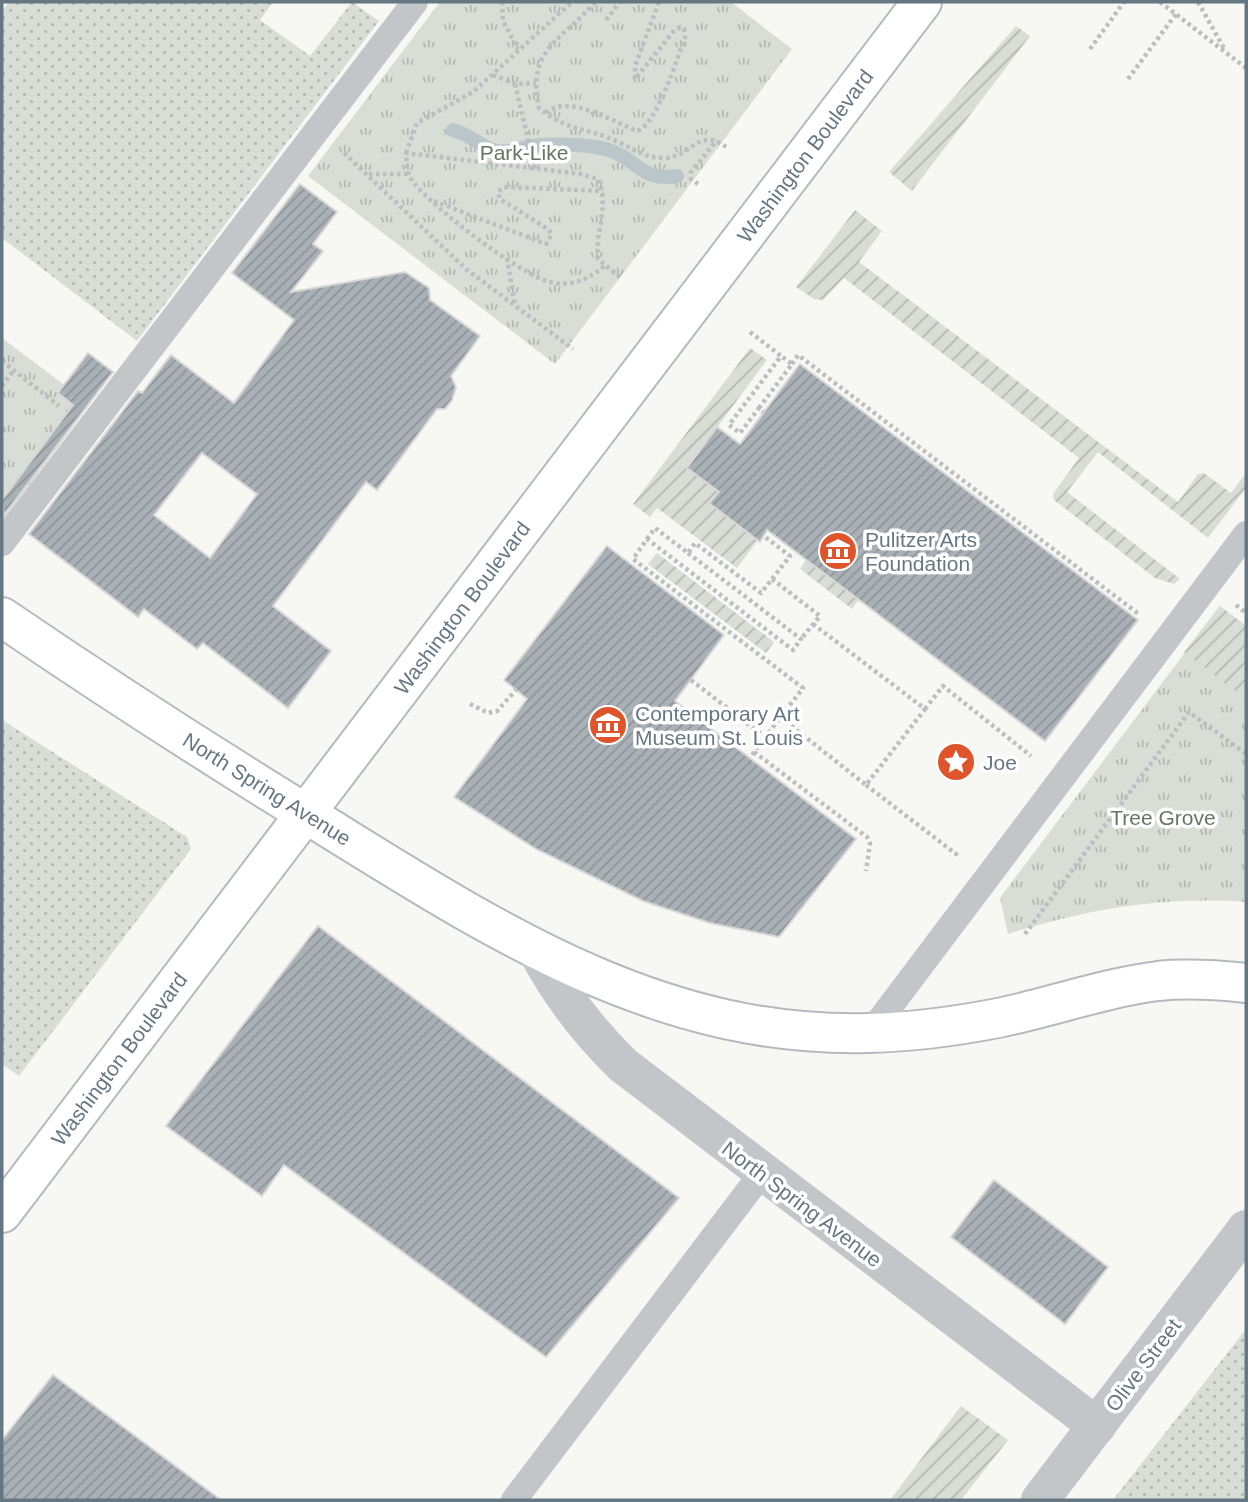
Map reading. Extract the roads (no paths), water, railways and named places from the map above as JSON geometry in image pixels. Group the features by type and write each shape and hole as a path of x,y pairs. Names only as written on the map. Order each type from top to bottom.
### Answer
{"main road":[{"name":"Washington Boulevard","path":"2,1213 922,2"},
{"name":"North Spring Avenue","path":"2,617 305,814 426,889 538,953 628,992 718,1018 776,1028 870,1033 997,1018 1123,986 1161,981 1246,983"}],"street":[{"name":"North Spring Avenue","path":"538,953 556,987 586,1029 623,1065 1097,1426"},
{"name":"Olive Street","path":"1041,1500 1246,1229"}],"lane":[{"path":"2,543 415,2"},
{"path":"870,1033 1246,534"},
{"path":"514,1500 762,1173"}],"waterway":[{"path":"453,130 497,151 513,151 539,145 597,147 623,156 649,174 677,176"}],"place":[{"name":"Pulitzer Arts Foundation","path":"838,551"},
{"name":"Contemporary Art Museum St. Louis","path":"608,725"},
{"name":"Joe","path":"956,762"}],"park label":[{"name":"Park-Like","path":"524,152"},
{"name":"Tree Grove","path":"1163,817"}]}
